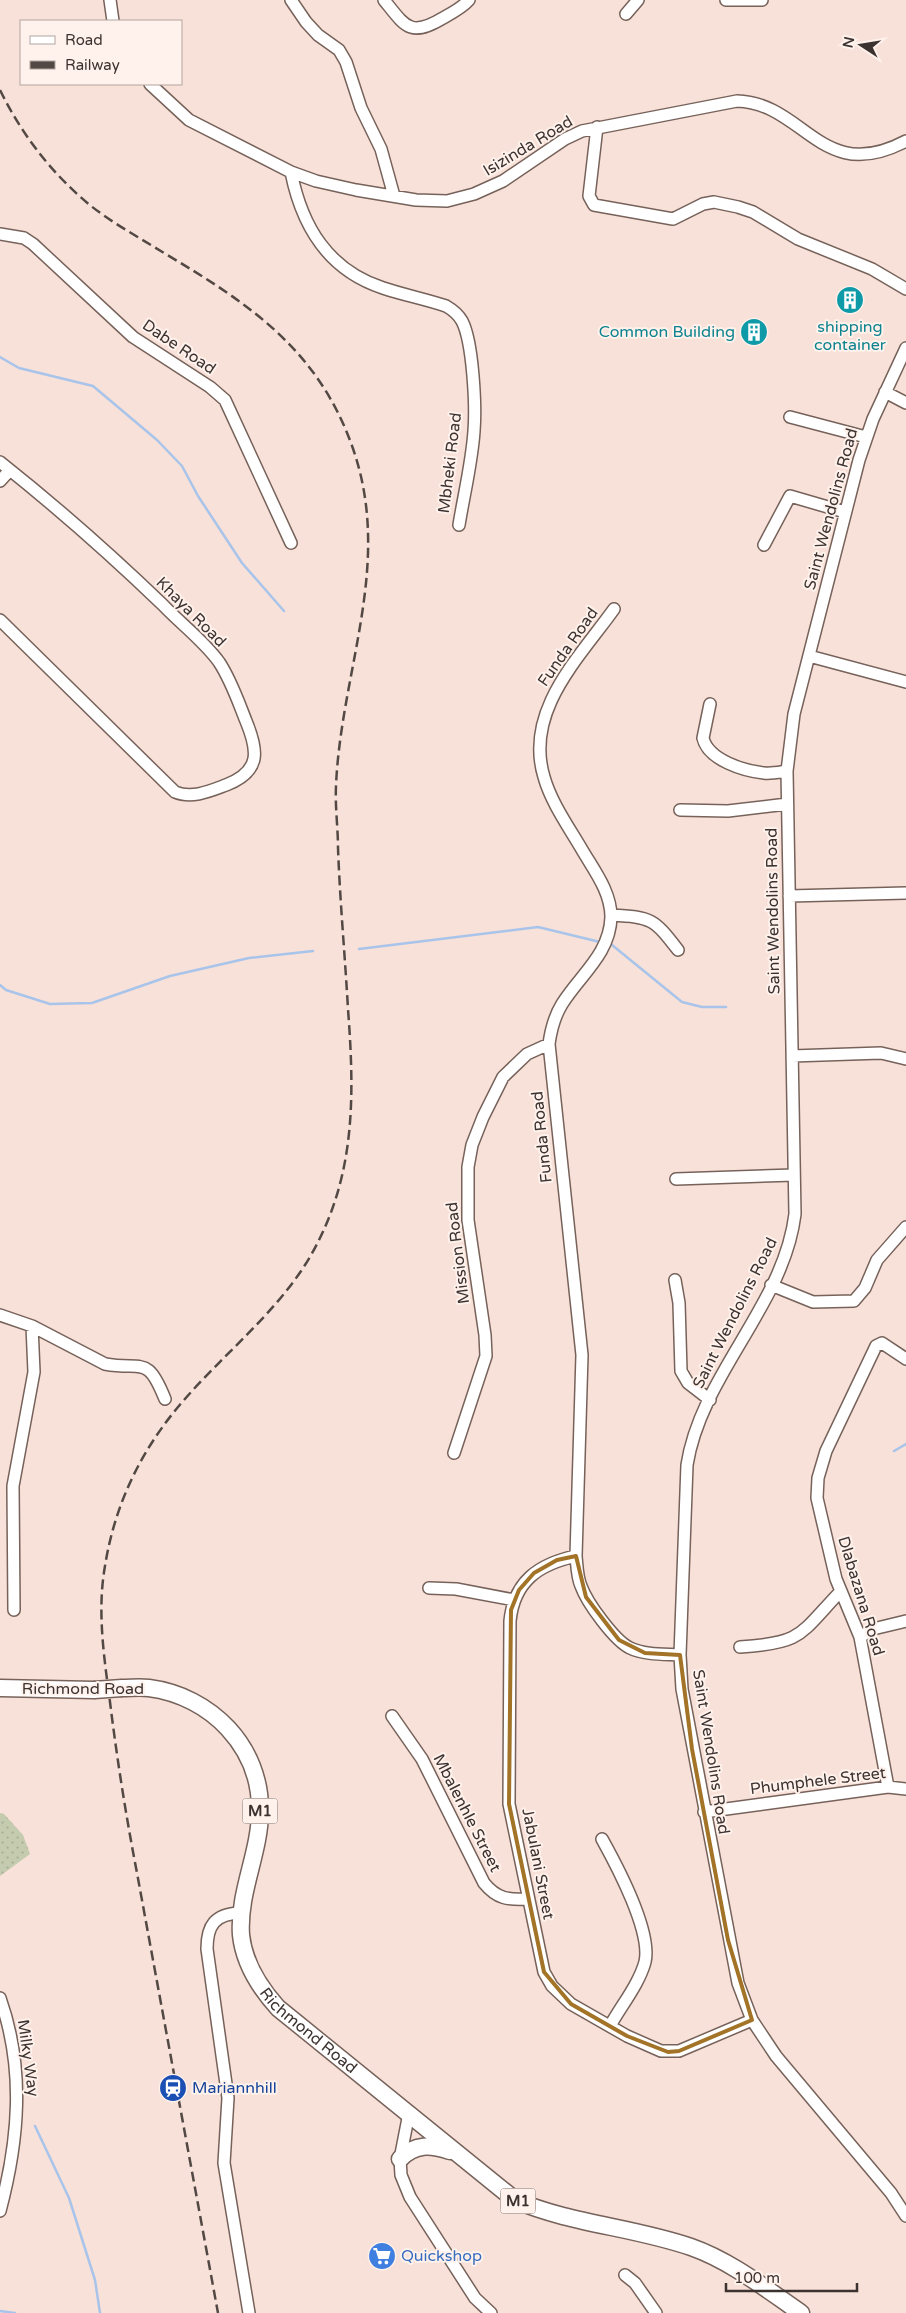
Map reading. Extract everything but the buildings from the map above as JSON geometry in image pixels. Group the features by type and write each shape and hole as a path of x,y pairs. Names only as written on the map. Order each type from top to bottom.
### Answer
{"highway":[{"name":"Richmond Road","path":"0,1688 94,1690 148,1688 178,1695 198,1704 227,1725 244,1748 257,1783 260,1812 240,1913 244,1950 262,1990 278,2008 515,2200 560,2216 690,2247 729,2264 801,2313"},
{"path":"400,2159 408,2151 425,2146 435,2146 457,2153"}],"street":[{"path":"110,0 113,20"},
{"path":"291,0 306,22 318,35 339,50 346,62 361,108 381,149 394,196"},
{"path":"384,0 405,25 420,30 431,26 469,0"},
{"path":"626,14 638,0"},
{"path":"726,0 762,0"},
{"name":"Isizinda Road","path":"151,85 188,120 291,172 316,181 394,196 447,201 474,194 503,181 565,139 597,127 745,102 760,105 775,112 803,132 837,150 856,154 876,153 906,141"},
{"path":"597,127 590,200 599,208 669,219 680,217 703,204 714,202 738,208 752,212 798,239 872,269 906,289"},
{"name":"Mbheki Road","path":"291,172 304,220 318,241 333,258 368,282 446,306 455,311 462,322 470,353 474,398 474,430 459,525"},
{"name":"Dabe Road","path":"0,234 24,238 33,244 133,337 210,387 225,400 289,538"},
{"name":"Saint Wendolins Road","path":"906,348 866,437 794,714 787,771 795,1214 793,1233 771,1285 694,1434 687,1465 680,1655 682,1689 704,1812 738,1983 752,2020 776,2056 891,2193 906,2216"},
{"path":"885,392 906,403"},
{"path":"790,417 866,437"},
{"name":"Khaya Road","path":"0,462 82,528 212,654 230,680 254,740 256,753 250,768 237,780 200,794 191,796 175,792 0,620"},
{"path":"0,481 10,470"},
{"path":"764,545 790,496 845,512"},
{"name":"Funda Road","path":"614,609 550,700 540,742 542,768 550,791 603,884 611,916 602,952 562,1005 555,1018 549,1044 582,1355 576,1556 580,1585 586,1597 619,1640 630,1648 645,1653 680,1655"},
{"path":"809,656 906,682"},
{"path":"710,704 703,738 711,752 723,760 753,771 769,774 787,771"},
{"path":"680,810 728,811 787,804"},
{"path":"789,896 906,894"},
{"path":"611,916 637,917 657,925 667,933 678,950"},
{"name":"Mission Road","path":"454,1453 486,1356 485,1335 468,1220 468,1167 472,1146 502,1077 527,1054 549,1044"},
{"path":"792,1056 881,1053 906,1059"},
{"path":"676,1179 794,1175"},
{"path":"771,1285 813,1302 854,1301 865,1288 877,1260 906,1227"},
{"path":"675,1280 679,1303 681,1371 688,1383 710,1400"},
{"path":"0,1315 32,1326 105,1364 143,1367 155,1377 165,1399"},
{"path":"14,1610 13,1486 34,1372 32,1326"},
{"name":"Dlabazana Road","path":"888,1787 860,1637 851,1611 840,1592 817,1498 818,1478 826,1450 873,1352 879,1344 885,1345 906,1359"},
{"name":"Jabulani Street","path":"576,1556 557,1560 534,1573 514,1600 510,1621 509,1804 544,1972 552,1986 571,2004 656,2050 679,2051 752,2020"},
{"path":"429,1588 456,1590 514,1600"},
{"path":"740,1647 767,1645 797,1637 814,1622 840,1592"},
{"path":"860,1637 873,1629 906,1621"},
{"name":"Mbalenhle Street","path":"392,1716 422,1759 484,1883 498,1897 508,1900 528,1899"},
{"name":"Phumphele Street","path":"704,1812 888,1787 906,1789"},
{"path":"602,1839 620,1873 641,1927 646,1950 642,1970 610,2026"},
{"path":"240,1913 226,1914 214,1921 210,1929 207,1949 228,2098 224,2163 249,2313"},
{"name":"Milky Way","path":"0,1998 12,2038 18,2101 13,2156 0,2211"},
{"path":"409,2113 400,2159 401,2175 410,2196 475,2298 491,2313"},
{"path":"625,2275 635,2283 656,2313"}],"highlighted area":[{"path":"576,1556 586,1597 619,1640 645,1653 680,1655 692,1749 728,1940 752,2020 679,2051 668,2052 627,2036 571,2004 544,1972 509,1804 511,1610 519,1590 534,1573 557,1560"}],"green space":[{"path":"0,1813 4,1814 23,1835 30,1854 0,1876"}],"waterway":[{"path":"0,357 19,368 93,386 157,440 182,466 198,496 242,563 284,611"},
{"path":"359,949 538,927 600,942"},
{"path":"612,945 682,1002 702,1007 726,1007"},
{"path":"0,985 6,990 50,1004 92,1003 170,976 249,958 313,951"},
{"path":"894,1451 906,1444"},
{"path":"35,2126 69,2198 95,2280 100,2313"},
{"path":"0,2311 15,2313"}],"railway":[{"path":"0,90 18,123 39,153 77,194 127,231 224,290 276,331 299,354 319,380 336,410 351,443 363,487 368,530 367,573 362,615 340,742 336,786 351,1068 350,1127 340,1184 319,1240 291,1285 275,1305 184,1400 155,1437 143,1457 132,1477 116,1520 103,1583 101,1617 104,1651 122,1788 218,2313"}],"place":[{"name":"shipping container","path":"850,300"},
{"name":"Common Building","path":"754,332"},
{"name":"Mariannhill","path":"173,2088"},
{"name":"Quickshop","path":"382,2256"}]}
